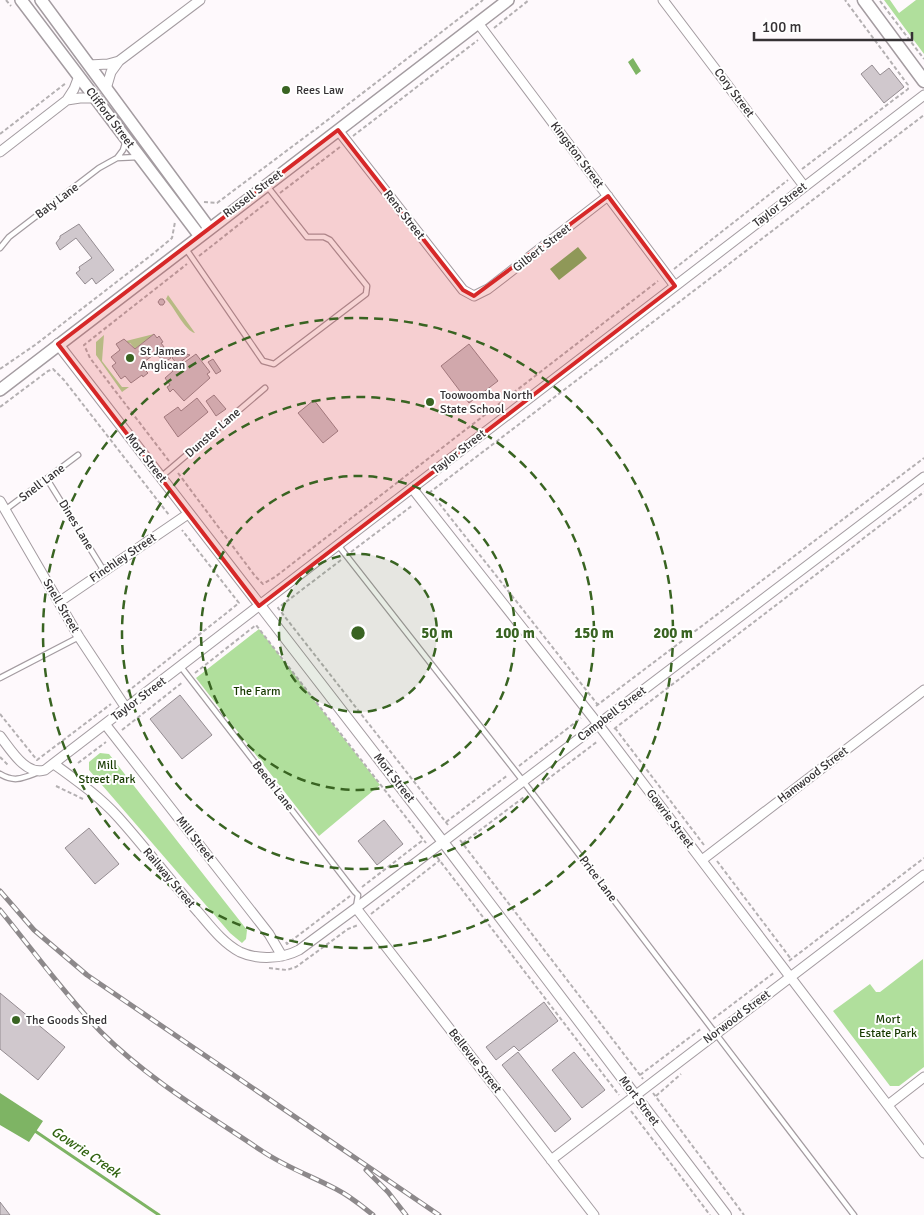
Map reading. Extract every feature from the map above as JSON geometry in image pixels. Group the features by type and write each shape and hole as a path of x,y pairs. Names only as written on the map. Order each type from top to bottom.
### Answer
{"main road":[{"name":"Clifford Street","path":"21,0 74,78 95,98 200,235"},
{"name":"Clifford Street","path":"41,0 209,228"},
{"name":"Russell Street","path":"0,390 508,0"},
{"path":"864,0 924,81"}],"street":[{"path":"106,88 111,72 119,61 200,0"},
{"name":"Cory Street","path":"663,0 804,186"},
{"name":"Kingston Street","path":"478,23 675,286"},
{"path":"89,64 108,64 119,61"},
{"path":"0,152 67,100 74,89 74,78"},
{"name":"Taylor Street","path":"42,771 54,764 924,94"},
{"path":"67,100 95,98"},
{"name":"Rens Street","path":"338,130 463,290 474,296"},
{"name":"Gilbert Street","path":"474,296 488,289 608,196"},
{"name":"Mort Street","path":"58,344 443,842 726,1215"},
{"name":"Campbell Street","path":"299,950 924,477"},
{"name":"Gowrie Street","path":"412,488 598,724 924,1153"},
{"name":"Snell Street","path":"0,501 79,637 126,708"},
{"name":"Finchley Street","path":"59,602 188,514"},
{"name":"Hamwood Street","path":"702,860 924,690"},
{"name":"Mill Street","path":"106,724 269,934 282,956"},
{"path":"0,736 28,769 42,771"},
{"name":"Railway Street","path":"54,764 95,795 117,817 224,941 242,953 269,958 291,954 299,950"},
{"name":"Norwood Street","path":"551,1160 924,875"},
{"name":"Bellevue Street","path":"356,908 594,1215"},
{"path":"888,1105 924,1077"}],"lane":[{"path":"117,158 123,150 126,139"},
{"path":"117,158 140,158"},
{"name":"Baty Lane","path":"0,248 9,237 99,168 117,158"},
{"path":"184,247 263,361 274,364 366,294 367,286 330,240 324,237 307,237 266,185"},
{"name":"Dunster Lane","path":"161,477 265,388"},
{"name":"Snell Lane","path":"5,510 78,455"},
{"name":"Dines Lane","path":"47,479 104,571"},
{"name":"Price Lane","path":"338,545 531,791 854,1215"},
{"path":"0,678 79,637"},
{"name":"Beech Lane","path":"180,667 358,895 356,908"},
{"path":"0,774 8,779 18,779 42,771"}],"path":[{"path":"206,202 217,203 483,0"},
{"path":"529,0 84,345 90,358 255,576 264,584 908,89 908,85 845,0"},
{"path":"880,0 924,59"},
{"path":"0,134 74,78"},
{"path":"744,1215 656,1096 463,843 278,608 924,115"},
{"path":"0,369 154,253 172,238 175,225"},
{"path":"0,407 53,369 64,380 239,603 37,760 0,714"},
{"path":"446,822 924,458"},
{"path":"430,492 598,705"},
{"path":"463,843 924,492"},
{"path":"78,763 256,625 432,850 710,1215"},
{"path":"615,728 792,959"},
{"path":"0,757 9,766"},
{"path":"656,1096 681,1074"}],"highlighted area":[{"path":"338,130 463,290 474,296 608,196 675,286 259,606 58,344"}],"green space":[{"path":"884,0 890,0 899,13 916,0 924,0 924,54"},
{"path":"168,295 195,333 184,324 166,299"},
{"path":"154,334 135,349 126,341"},
{"path":"104,335 102,361 122,387 129,387 122,392 96,355 96,342"},
{"name":"The Farm","path":"259,629 380,785 319,836 196,678"},
{"name":"Mill Street Park","path":"100,753 109,754 247,930 246,939 242,943 230,933 89,770 89,762"},
{"name":"Mort Estate Park","path":"923,959 924,1067 899,1086 890,1086 833,1011 870,984 876,992 880,992"}],"shaded area":[{"path":"633,58 641,71 636,75 628,62"},
{"path":"578,247 587,258 559,280 550,269"},
{"path":"0,1093 43,1121 29,1142 0,1125"}],"building":[{"path":"872,65 880,75 889,68 904,87 884,103 861,74"},
{"path":"79,224 114,270 96,284 92,278 85,284 76,273 80,270 79,267 92,258 76,238 60,250 56,243 60,236"},
{"path":"160,299 163,299 165,302 163,305 160,305 158,302"},
{"name":"St James Anglican","path":"154,334 157,338 159,336 164,347 144,362 150,369 146,371 148,373 131,383 125,376 121,379 112,366 116,363 111,357 120,350 116,344 124,339 135,349"},
{"path":"469,344 498,381 469,403 441,366"},
{"path":"163,348 171,358 165,362 157,355 157,352"},
{"path":"178,349 190,355 179,366 172,358"},
{"path":"196,354 210,372 207,374 210,378 184,401 173,389 170,392 167,387 170,385 165,378 173,371 171,369 176,365 178,367"},
{"path":"213,359 221,371 216,374 208,362"},
{"path":"214,395 226,409 216,416 206,401"},
{"path":"197,398 208,412 178,437 164,417 178,407 181,411"},
{"path":"314,400 338,431 323,443 298,413"},
{"path":"180,695 212,735 182,759 150,719"},
{"path":"384,820 403,844 377,865 358,841"},
{"path":"89,828 119,864 95,884 65,848"},
{"name":"The Goods Shed","path":"0,993 65,1047 38,1080 0,1049"},
{"path":"544,1002 558,1021 519,1051 514,1046 496,1060 486,1047"},
{"path":"518,1052 571,1119 555,1132 502,1065"},
{"path":"574,1052 605,1090 582,1108 552,1070"},
{"path":"0,1202 10,1215 0,1215"}],"waterway":[{"name":"Gowrie Creek","path":"32,1129 159,1215"}],"railway":[{"path":"0,891 34,930 87,975 439,1215"},
{"path":"0,910 87,1017 138,1065 178,1095 271,1157 341,1192 373,1215"},
{"path":"366,1170 388,1192 406,1215"}],"place":[{"name":"Rees Law","path":"286,90"},
{"name":"St James Anglican","path":"130,358"},
{"name":"Toowoomba North State School","path":"430,402"},
{"name":"The Goods Shed","path":"16,1020"}]}
